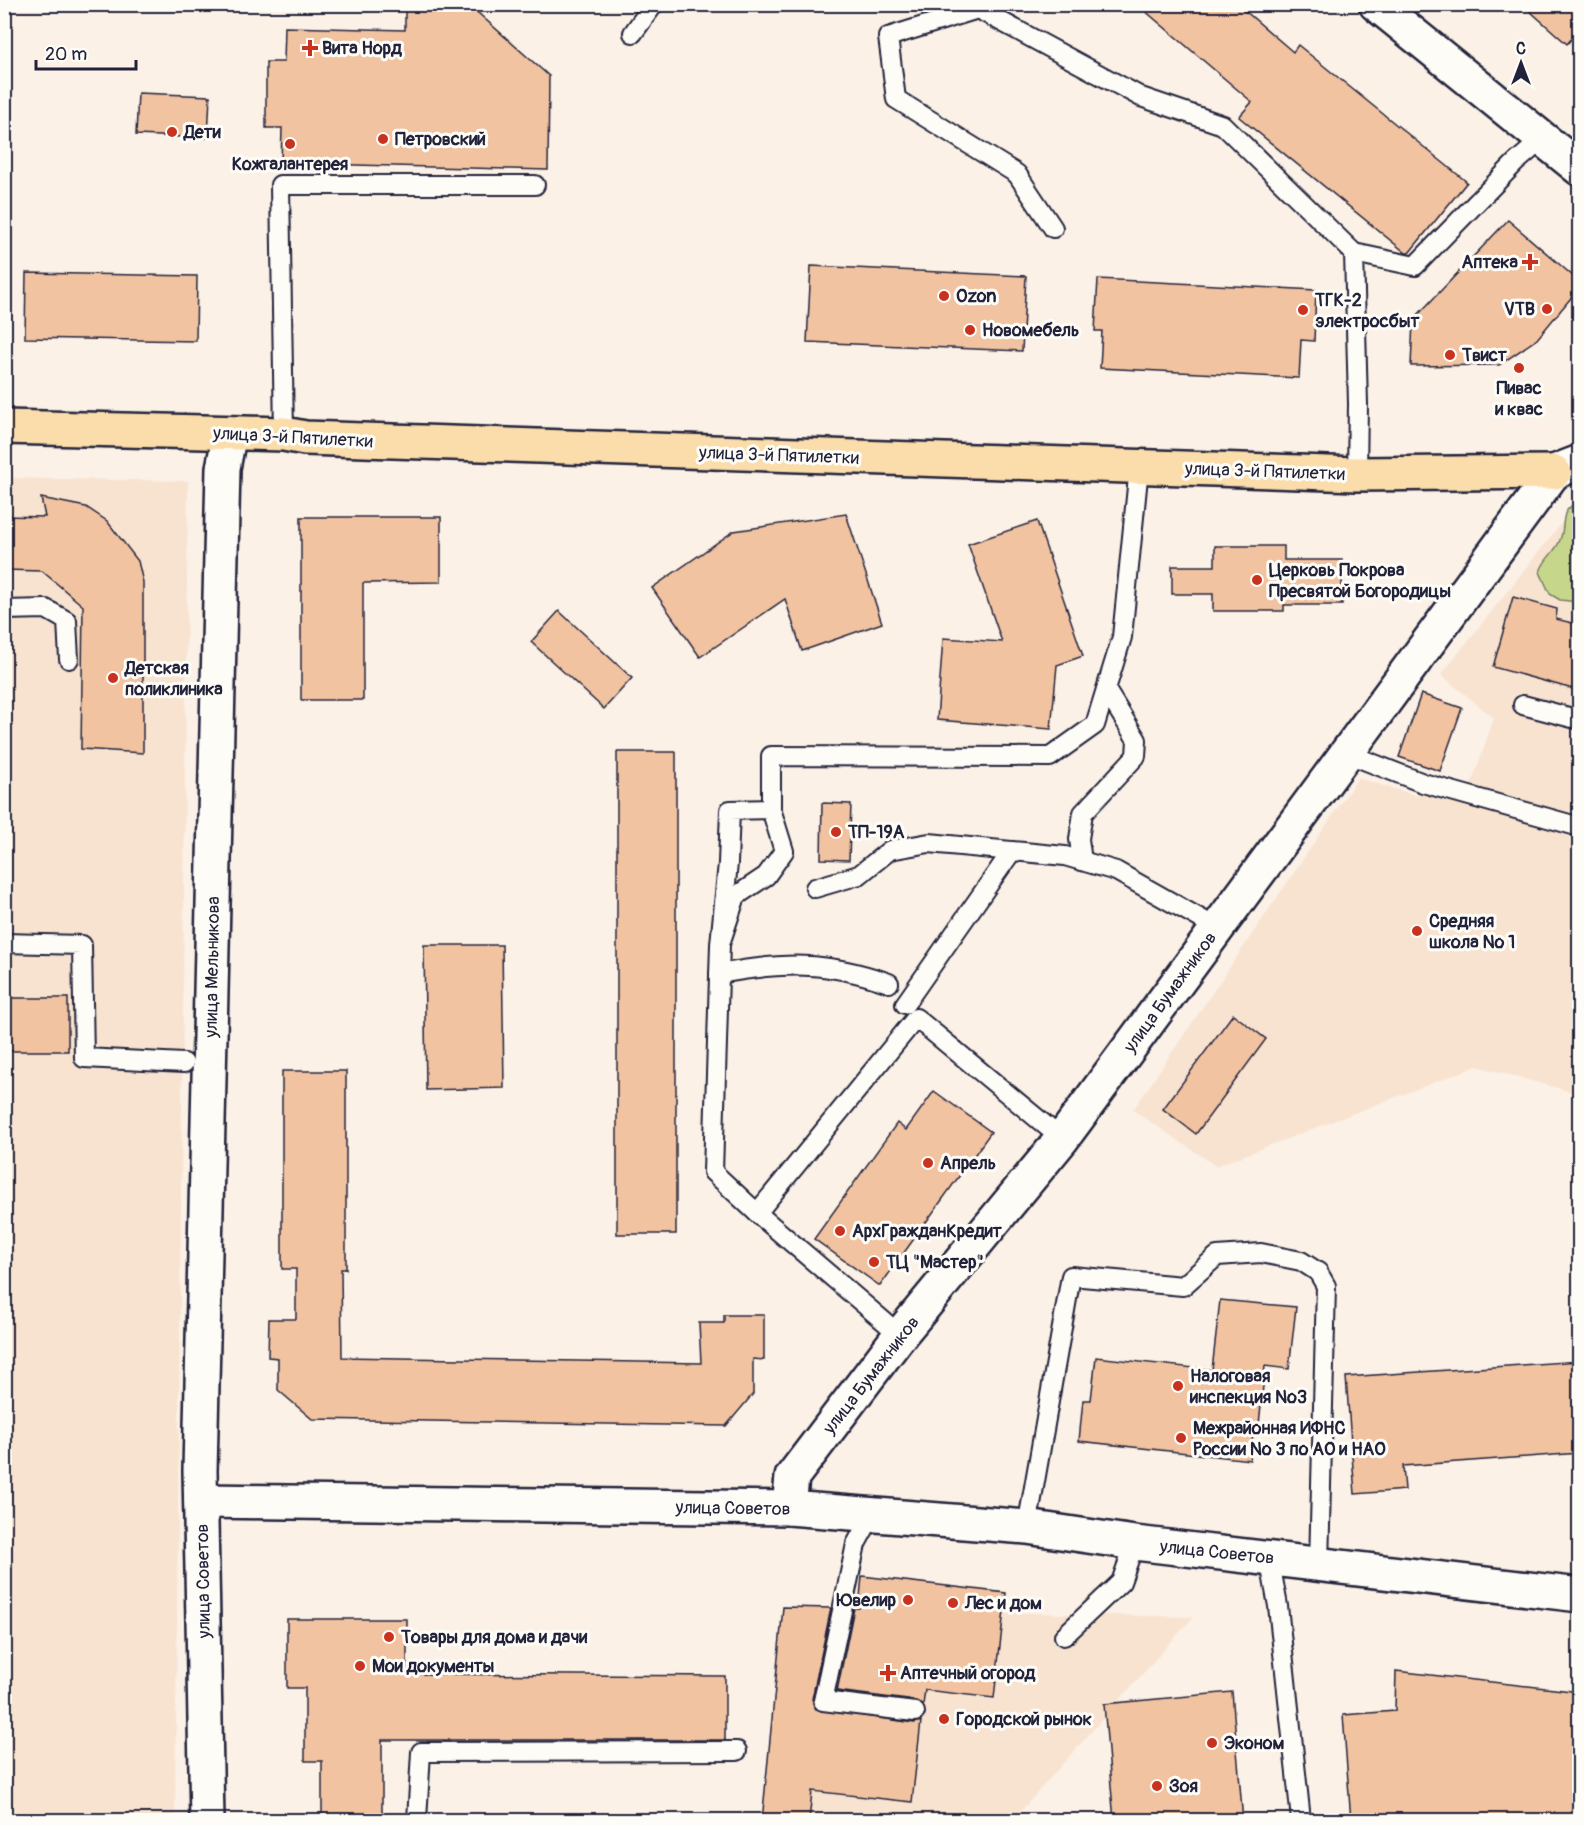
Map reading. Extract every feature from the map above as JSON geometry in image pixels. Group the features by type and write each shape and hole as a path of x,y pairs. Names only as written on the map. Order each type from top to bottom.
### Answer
{"main road":[{"name":"улица 3-й Пятилетки","path":"4,427 284,434 305,438 1357,474 1571,468"}],"street":[{"path":"1376,4 1580,169"},
{"name":"улица Мельникова","path":"201,1501 223,468 230,433"},
{"name":"улица Бумажников","path":"789,1508 792,1477 900,1335 1062,1139 1346,753 1571,468"},
{"name":"улица Советов","path":"207,1821 201,1501 789,1508 1027,1527 1135,1543 1580,1595"}],"lane":[{"path":"633,33 654,4"},
{"path":"1053,228 1017,174 896,99 888,37 978,9 1141,97 1224,125 1354,253 1415,266 1515,163 1544,138"},
{"path":"284,434 280,184 535,184"},
{"path":"1354,253 1359,404 1357,474"},
{"path":"720,944 736,896 766,876 784,851 771,809 771,756 1050,756 1095,725 1122,638 1139,467"},
{"path":"4,610 46,609 67,621 69,659"},
{"path":"1082,861 1079,839 1083,813 1136,756 1137,740 1106,690"},
{"path":"1523,705 1580,720"},
{"path":"1346,753 1424,783 1580,827"},
{"path":"771,809 730,810 728,863 720,944 713,1172 900,1335"},
{"path":"815,888 859,875 890,850 929,843 1065,856 1116,871 1217,928"},
{"path":"905,1004 1012,851"},
{"path":"4,943 82,945 84,1058 184,1063"},
{"path":"719,974 762,966 818,965 854,971 889,983"},
{"path":"758,1213 916,1018 1062,1139"},
{"path":"1027,1527 1071,1276 1183,1286 1217,1256 1261,1253 1301,1261 1318,1272 1326,1286 1319,1565"},
{"path":"872,1515 856,1544 823,1701 915,1712"},
{"path":"1064,1636 1121,1582 1135,1543"},
{"path":"1269,1557 1278,1606 1301,1821"},
{"path":"417,1821 421,1752 737,1751"}],"shaded area":[{"path":"5,478 188,481 175,1820 5,1820"},
{"name":"Средняя школа № 1","path":"1579,501 1579,1094 1477,1066 1216,1166 1133,1110 1358,778 1418,796 1425,774 1470,788 1494,718 1441,675"},
{"name":"Городской рынок","path":"783,1607 1193,1617 1013,1820 786,1820"}],"green space":[{"path":"1579,501 1579,602 1560,600 1550,594 1540,572 1560,540 1565,514 1572,505"}],"building":[{"path":"1137,4 1237,4 1293,52 1298,45 1467,182 1409,253 1406,253 1239,117 1252,102"},
{"path":"1522,4 1580,4 1580,29 1567,44"},
{"path":"405,5 469,5 549,76 548,170 281,163 282,128 266,128 266,62 284,62 285,27 405,30"},
{"path":"138,93 210,96 208,138 136,135"},
{"path":"1508,220 1580,282 1580,287 1537,339 1499,365 1411,366 1413,320"},
{"path":"811,266 1026,276 1022,351 807,342"},
{"path":"26,273 197,276 196,341 25,338"},
{"path":"1098,279 1316,290 1314,341 1301,340 1299,378 1100,368 1102,331 1095,331"},
{"name":"Детская поликлиника","path":"41,498 86,507 107,521 138,561 143,582 143,753 81,749 83,606 42,571 4,570 4,516 45,517"},
{"path":"846,514 882,623 802,651 785,599 700,657 652,588 734,531"},
{"path":"301,517 441,517 441,582 363,583 363,700 301,700"},
{"path":"1037,521 1083,656 1057,665 1051,729 937,720 943,638 1002,642 968,544"},
{"name":"Церковь Покрова Пресвятой Богородицы","path":"1215,546 1284,546 1284,560 1342,560 1342,605 1284,605 1284,611 1213,611 1213,594 1172,594 1172,566 1215,566"},
{"path":"1513,597 1557,609 1556,619 1580,625 1580,691 1493,667"},
{"path":"559,611 632,678 604,709 531,642"},
{"path":"1421,694 1462,708 1440,771 1399,757"},
{"path":"617,752 676,752 676,1234 617,1234"},
{"name":"ТП-19А","path":"822,803 851,804 849,860 821,859"},
{"path":"424,945 502,945 504,1088 426,1090"},
{"path":"4,998 68,998 68,1051 4,1051"},
{"path":"1233,1014 1266,1039 1196,1134 1163,1109"},
{"path":"282,1071 346,1071 346,1269 341,1269 342,1357 701,1363 699,1323 724,1323 724,1315 764,1315 764,1360 753,1359 753,1394 726,1426 312,1419 278,1390 278,1358 268,1357 269,1319 296,1319 296,1269 282,1269"},
{"path":"934,1091 991,1132 880,1286 814,1239 897,1123 906,1130"},
{"name":"Налоговая инспекция №3","path":"1220,1300 1296,1307 1289,1369 1265,1366 1258,1434 1253,1433 1250,1460 1079,1441 1083,1400 1091,1400 1096,1357 1212,1370"},
{"path":"1580,1361 1580,1453 1403,1466 1405,1490 1355,1494 1346,1377"},
{"path":"862,1576 1006,1593 994,1698 925,1690 923,1705 916,1701 837,1691 854,1608 859,1608"},
{"path":"783,1607 831,1608 812,1699 816,1709 914,1723 921,1721 912,1802 812,1791 809,1821 762,1821"},
{"path":"287,1619 407,1619 407,1674 725,1676 725,1740 382,1740 382,1821 322,1821 322,1761 305,1761 305,1688 287,1688"},
{"path":"1396,1671 1580,1692 1580,1821 1351,1821 1343,1715 1395,1711"},
{"path":"1232,1692 1243,1821 1114,1821 1104,1704"}],"place":[{"name":"Вита Норд","path":"310,48"},
{"name":"Дети","path":"172,132"},
{"name":"Петровский","path":"383,139"},
{"name":"Кожгалантерея","path":"290,144"},
{"name":"Аптека","path":"1530,262"},
{"name":"Ozon","path":"944,296"},
{"name":"VTB","path":"1547,309"},
{"name":"ТГК-2 электросбыт","path":"1303,310"},
{"name":"Новомебель","path":"970,330"},
{"name":"Твист","path":"1450,355"},
{"name":"Пивас и квас","path":"1519,368"},
{"name":"Церковь Покрова Пресвятой Богородицы","path":"1257,580"},
{"name":"Детская поликлиника","path":"113,678"},
{"name":"ТП-19А","path":"836,832"},
{"name":"Средняя школа № 1","path":"1417,931"},
{"name":"Апрель","path":"928,1163"},
{"name":"АрхГражданКредит","path":"840,1231"},
{"name":"ТЦ \"Мастер\"","path":"874,1262"},
{"name":"Налоговая инспекция №3","path":"1178,1386"},
{"name":"Межрайонная ИФНС России № 3 по АО и НАО","path":"1181,1438"},
{"name":"Ювелир","path":"908,1600"},
{"name":"Лес и дом","path":"953,1603"},
{"name":"Товары для дома и дачи","path":"389,1637"},
{"name":"Мои документы","path":"360,1666"},
{"name":"Аптечный огород","path":"888,1673"},
{"name":"Городской рынок","path":"944,1719"},
{"name":"Эконом","path":"1212,1743"},
{"name":"Зоя","path":"1157,1786"}]}
